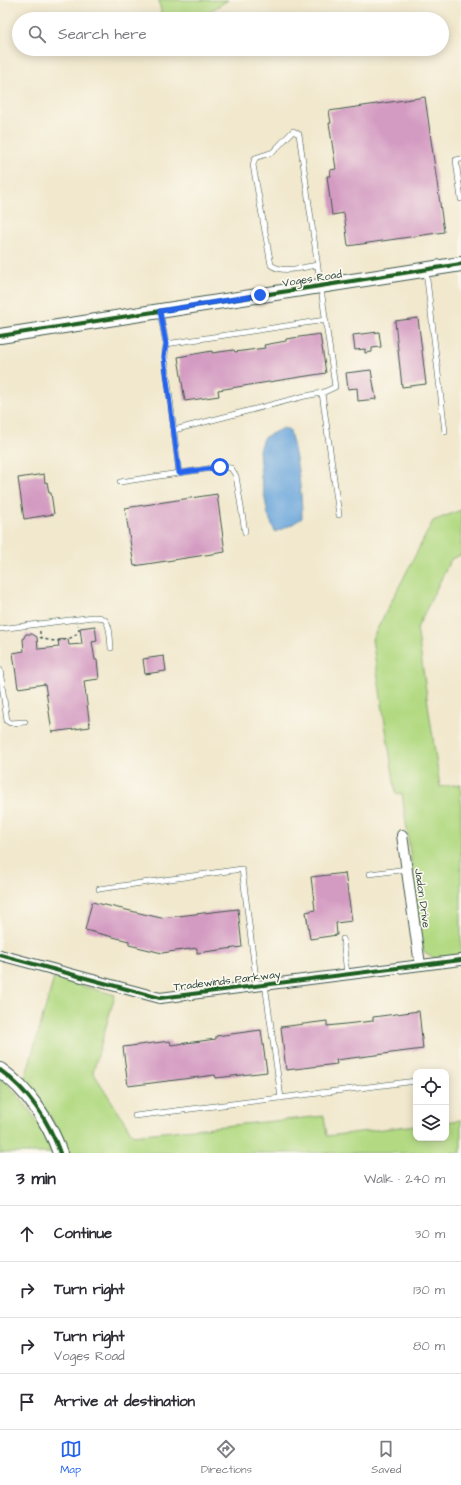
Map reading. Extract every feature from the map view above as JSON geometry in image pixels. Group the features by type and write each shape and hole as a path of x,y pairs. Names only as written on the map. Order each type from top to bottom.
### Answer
{"street":[{"name":"Voges Road","path":"0,336 461,264"},
{"name":"Jadon Drive","path":"402,835 420,965"},
{"name":"Tradewinds Parkway","path":"0,955 160,998 461,960"},
{"path":"0,1070 28,1096 44,1117 56,1141 60,1153"}],"lane":[{"path":"174,430 305,396 322,393 334,387 300,134 293,131 273,152 255,158 253,165 271,265 276,269 284,269 317,265"},
{"path":"461,159 456,160 461,199"},
{"path":"426,270 445,432"},
{"path":"160,311 166,344 164,357 179,473"},
{"path":"166,344 326,320"},
{"path":"322,393 339,515"},
{"path":"120,482 220,467 231,468 236,476 245,532"},
{"path":"0,629 102,617 108,624 111,648"},
{"path":"0,670 7,721 10,724 25,722"},
{"path":"99,890 242,869 281,1098"},
{"path":"370,874 406,869"},
{"path":"343,939 347,974"},
{"path":"135,1116 413,1081"}],"path":[{"path":"39,624 40,637 48,641 73,637 79,630 78,619"}],"green space":[{"path":"159,0 228,0 209,12 161,12"},
{"path":"461,510 461,555 451,559 417,628 440,787 461,784 461,955 434,958 426,954 423,950 402,793 396,794 372,639 433,521"},
{"path":"54,978 115,995 93,1072 133,1135 324,1116 327,1136 413,1125 413,1141 449,1141 449,1122 461,1120 461,1153 68,1153 49,1115 38,1098 24,1082"},
{"path":"0,1077 31,1112 53,1153 0,1153"}],"water":[{"path":"283,428 290,431 295,453 299,474 302,518 275,532 268,515 261,478 259,450 263,438"}],"building":[{"path":"425,97 444,232 348,246 344,213 332,215 327,176 331,176 330,170 336,169 329,123 331,123 329,111"},
{"path":"418,318 426,384 402,387 395,321"},
{"path":"379,332 381,347 372,348 372,352 365,353 365,349 355,350 353,335"},
{"path":"320,334 326,373 218,390 219,396 185,401 178,357 212,351 212,353 234,350 235,352 265,348 264,345 286,341 286,339"},
{"path":"371,370 376,399 358,401 357,388 348,389 346,373"},
{"path":"44,474 45,483 47,482 49,493 51,493 54,514 24,519 18,478"},
{"path":"217,494 225,552 134,566 125,508"},
{"path":"95,626 97,641 92,642 95,660 97,660 99,679 84,681 90,727 52,732 45,684 18,688 13,653 24,651 23,639 26,634 32,634 37,637 38,649 59,647 58,640 68,639 69,645 82,644 80,628"},
{"path":"164,656 166,671 145,674 143,659"},
{"path":"345,873 352,921 336,923 337,935 310,939 306,912 315,910 311,877"},
{"path":"92,902 161,918 238,909 242,947 197,953 197,948 162,953 129,945 129,941 85,930"},
{"path":"419,1011 423,1049 336,1060 337,1064 286,1070 281,1027 327,1021 327,1026 373,1021 373,1017"},
{"path":"261,1030 267,1072 216,1078 215,1075 128,1086 123,1047 170,1041 171,1045 216,1039 216,1036"}],"cycle path":[{"path":"0,336 461,264"},
{"path":"0,955 160,998 461,960"},
{"path":"0,1070 20,1087 44,1118 60,1153"}],"route":[{"path":"220,467 179,473 164,357 166,344 160,311 260,295"}]}
